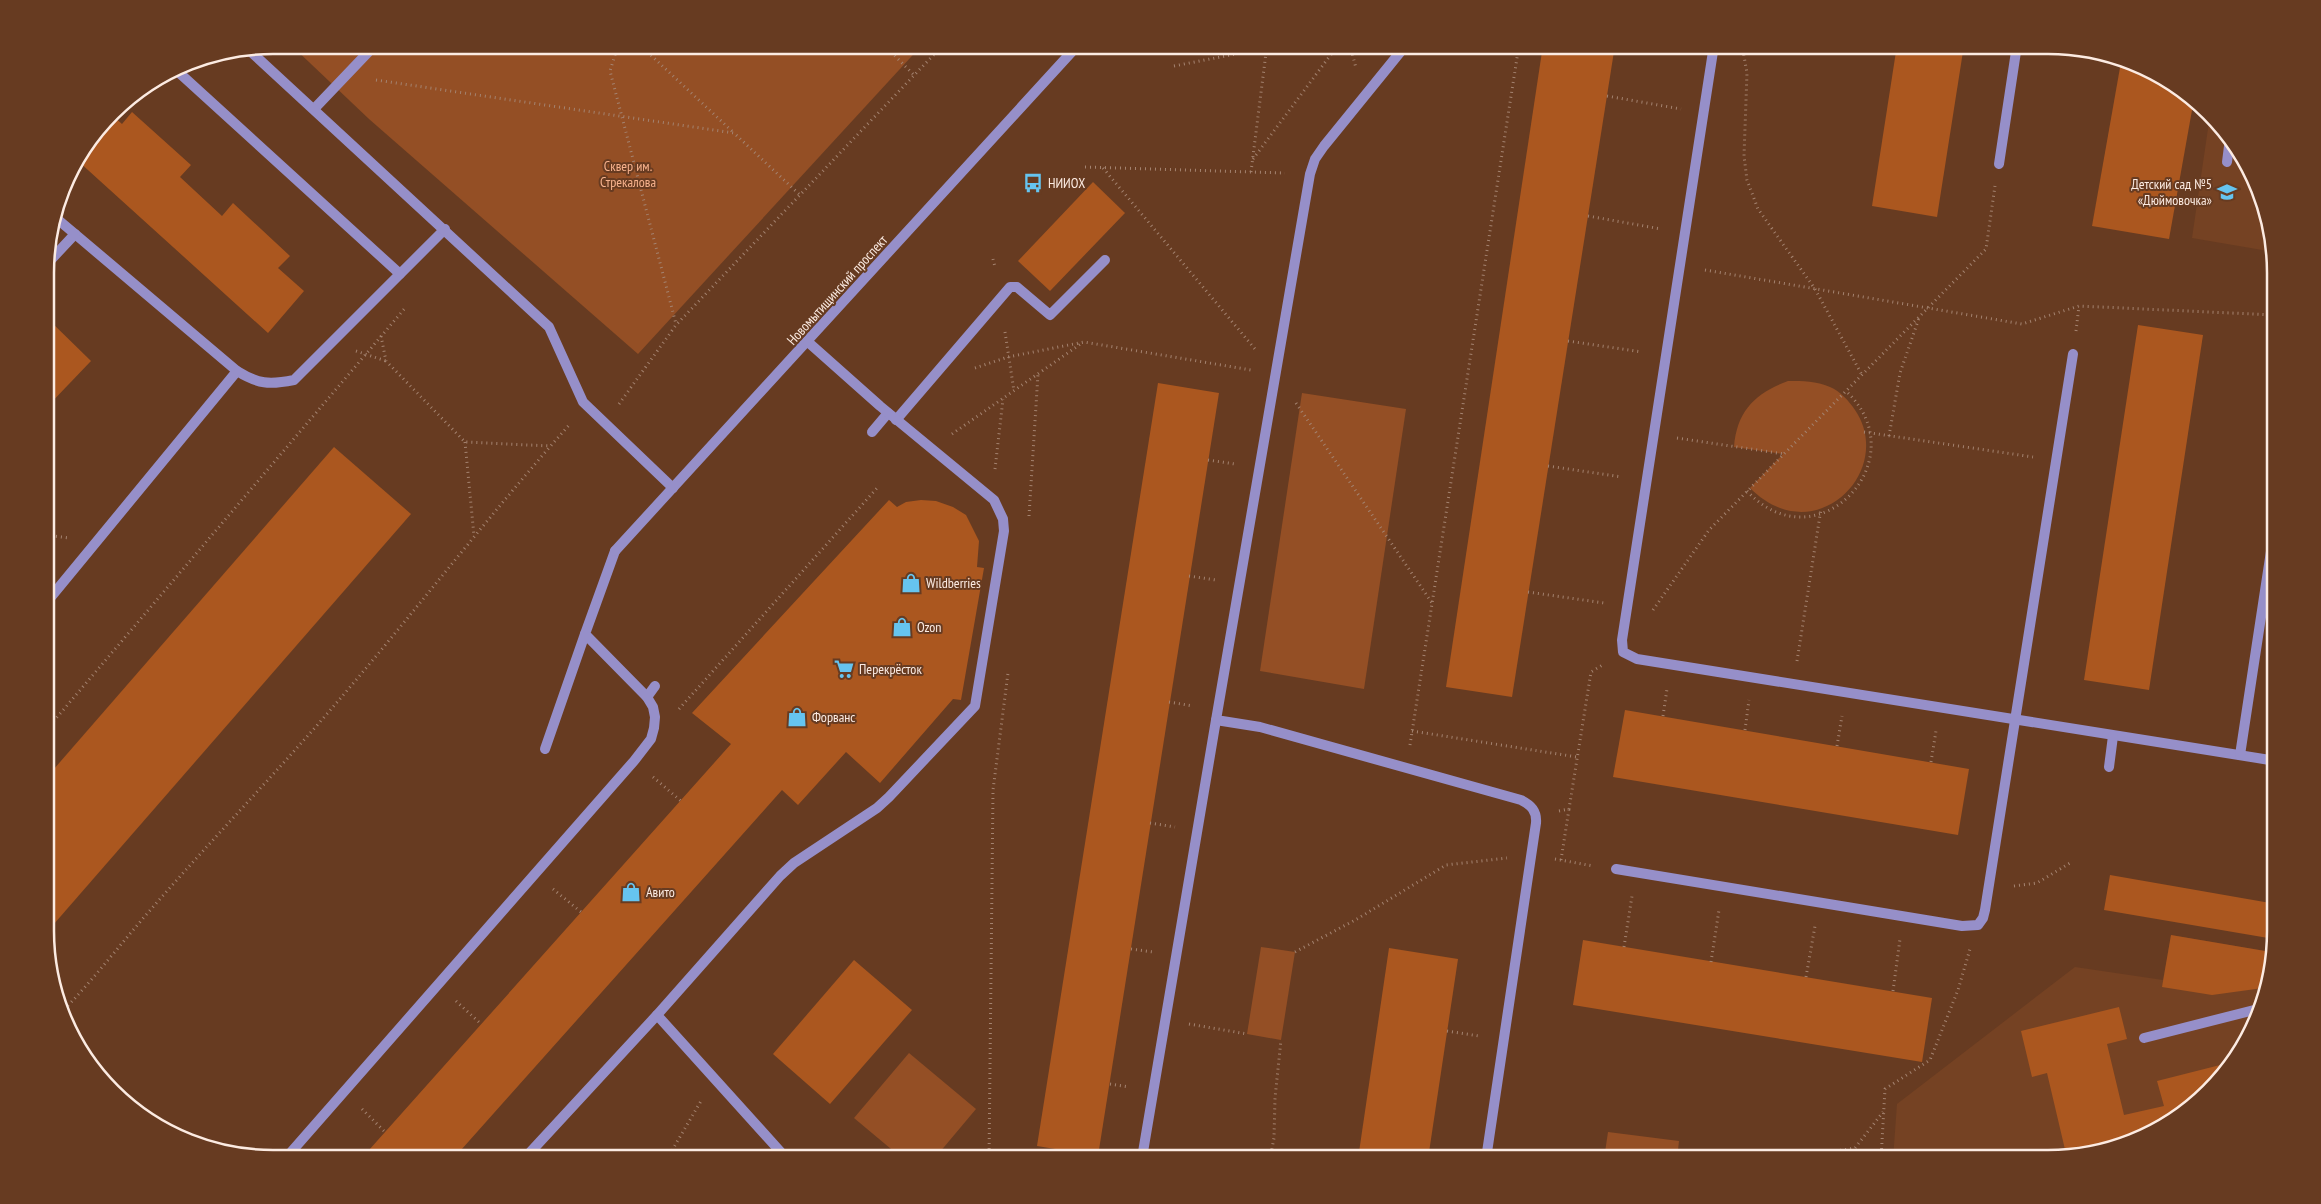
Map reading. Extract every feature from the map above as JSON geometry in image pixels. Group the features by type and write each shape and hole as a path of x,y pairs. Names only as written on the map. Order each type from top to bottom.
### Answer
{"street":[{"path":"314,109 367,54"},
{"name":"Новомытищинский проспект","path":"585,634 615,551 1070,54"},
{"path":"1143,1150 1310,174 1315,159 1324,146 1399,54"},
{"path":"1713,54 1627,606 1622,640 1623,652 1637,659 2267,760"},
{"path":"1999,164 2016,54"},
{"path":"255,55 549,327 583,402 597,413 673,488"},
{"path":"180,74 400,274"},
{"path":"2227,162 2229,149"},
{"path":"60,221 237,371 253,381 275,384 294,380 445,229"},
{"path":"54,256 75,234"},
{"path":"872,432 892,416 1010,287 1017,287 1050,315 1105,260"},
{"path":"532,1150 780,876 794,863 883,803 975,706 1004,531 1003,519 994,500 892,416 808,342"},
{"path":"1616,870 1902,917 1962,926 1978,925 1983,918 1986,901 2073,354"},
{"path":"54,593 237,371"},
{"path":"2240,755 2267,578"},
{"path":"294,1150 537,875 651,739 655,717 653,707 647,696 585,634 545,749"},
{"path":"647,696 655,686"},
{"path":"1216,720 1260,727 1521,800 1533,808 1537,817 1532,855 1487,1150"},
{"path":"2109,767 2114,736"},
{"path":"2144,1038 2253,1010"},
{"path":"657,1014 778,1150"}],"path":[{"path":"615,54 610,71 676,325"},
{"path":"650,54 800,195"},
{"path":"893,54 914,75"},
{"path":"67,1007 98,975 152,908 337,702 571,422 619,404 676,325 934,54"},
{"path":"1174,66 1230,54"},
{"path":"1251,172 1266,54"},
{"path":"1254,159 1331,54"},
{"path":"1406,768 1518,54"},
{"path":"1744,54 1747,73 1744,156 1747,180 1758,209 1815,289 1862,375"},
{"path":"346,76 734,133"},
{"path":"1607,96 1704,113"},
{"path":"1652,611 1709,530 1986,250 1999,164"},
{"path":"1085,167 1310,174"},
{"path":"1103,168 1276,374 1432,604"},
{"path":"1588,216 1685,233"},
{"path":"1680,266 2022,324 2079,306 2267,315"},
{"path":"54,720 411,300"},
{"path":"373,301 386,361 465,442 474,536"},
{"path":"1890,436 1900,372 1920,315"},
{"path":"1568,341 1666,356"},
{"path":"972,369 1008,357 1084,342 1276,374"},
{"path":"945,439 1084,342"},
{"path":"1028,520 1038,374"},
{"path":"1747,491 1759,503 1780,514 1804,518 1838,507 1856,491 1866,472 1870,459 1870,433 1860,407 1846,391"},
{"path":"995,471 1004,398"},
{"path":"1864,432 2056,460"},
{"path":"1654,435 1784,454"},
{"path":"465,442 550,446"},
{"path":"1548,466 1646,480"},
{"path":"651,739 712,675 878,487"},
{"path":"1794,684 1821,509"},
{"path":"1528,592 1627,606"},
{"path":"1616,870 1561,860 1591,672 1623,652"},
{"path":"989,1150 993,790 1009,665"},
{"path":"1931,762 1940,708"},
{"path":"1412,731 1577,757"},
{"path":"634,761 681,801"},
{"path":"1537,817 1569,808"},
{"path":"1295,952 1357,919 1446,865 1532,855"},
{"path":"1986,901 2004,888 2038,883 2070,863"},
{"path":"1624,947 1635,873"},
{"path":"537,875 582,912"},
{"path":"1711,962 1723,887"},
{"path":"1806,977 1818,903"},
{"path":"1893,991 1902,917"},
{"path":"1882,1150 1885,1089 1930,1060 1958,990 1978,925"},
{"path":"440,986 481,1024"},
{"path":"1166,1019 1247,1034"},
{"path":"1447,1031 1504,1040"},
{"path":"1272,1150 1281,1040"},
{"path":"672,1150 714,1079"},
{"path":"345,1092 385,1132"},
{"path":"1842,1150 1855,1148 1884,1111"}],"shaded area":[{"name":"Детский сад №5 «Дюймовочка»","path":"2209,124 2238,163 2251,189 2260,216 2266,251 2192,238"},
{"path":"2171,935 2266,951 2256,1001 2238,1041 2213,1076 2193,1096 2158,1121 2132,1134 2105,1143 2062,1150 1894,1150 1897,1104 2075,967 2163,980"}],"green space":[{"name":"Сквер им. Стрекалова","path":"300,54 914,54 638,354 369,119"},
{"path":"1788,381 1815,382 1837,391 1855,410 1863,425 1866,441 1865,457 1860,472 1852,485 1841,497 1828,506 1812,511 1786,510 1771,504 1750,488 1783,454 1734,447 1739,423 1750,405 1766,391"},
{"path":"1302,393 1406,409 1364,689 1260,671"},
{"path":"1261,947 1295,952 1281,1040 1247,1034"},
{"path":"909,1053 976,1109 942,1150 892,1150 854,1118"},
{"path":"1608,1132 1679,1141 1678,1150 1605,1150"}],"building":[{"path":"1542,54 1614,54 1512,697 1446,687"},
{"path":"1896,54 1963,54 1937,217 1872,206"},
{"path":"2120,66 2158,83 2192,108 2169,239 2092,226"},
{"path":"132,112 191,165 180,177 222,216 233,203 290,256 278,268 304,291 268,333 82,165 108,128 117,119 122,124"},
{"path":"1093,182 1125,213 1050,291 1018,261"},
{"path":"54,325 91,361 54,400"},
{"path":"2138,325 2203,335 2149,690 2084,680"},
{"path":"1158,383 1219,393 1099,1150 1061,1150 1037,1146"},
{"path":"334,447 411,514 54,924 54,769"},
{"path":"889,500 897,507 906,502 936,501 953,507 966,515 979,541 977,567 984,568 961,700 953,699 880,783 846,752 798,805 782,790 461,1150 369,1150 731,744 692,713"},
{"path":"1625,710 1969,769 1958,835 1613,777"},
{"path":"2110,875 2267,902 2267,938 2104,910"},
{"path":"2171,935 2266,951 2260,988 2212,995 2162,987"},
{"path":"1583,940 1932,998 1922,1062 1573,1005"},
{"path":"1389,948 1458,959 1429,1150 1359,1150"},
{"path":"854,960 912,1010 830,1104 773,1054"},
{"path":"2119,1007 2127,1039 2107,1044 2124,1115 2164,1106 2157,1081 2222,1065 2193,1096 2158,1121 2132,1134 2105,1143 2065,1150 2047,1073 2032,1077 2021,1031"}],"place":[{"name":"НИИОХ","path":"1033,183"},
{"name":"Детский сад №5 «Дюймовочка»","path":"2227,192"},
{"name":"Wildberries","path":"911,583"},
{"name":"Ozon","path":"902,627"},
{"name":"Перекрёсток","path":"844,669"},
{"name":"Форванс","path":"797,717"},
{"name":"Авито","path":"631,892"}]}
